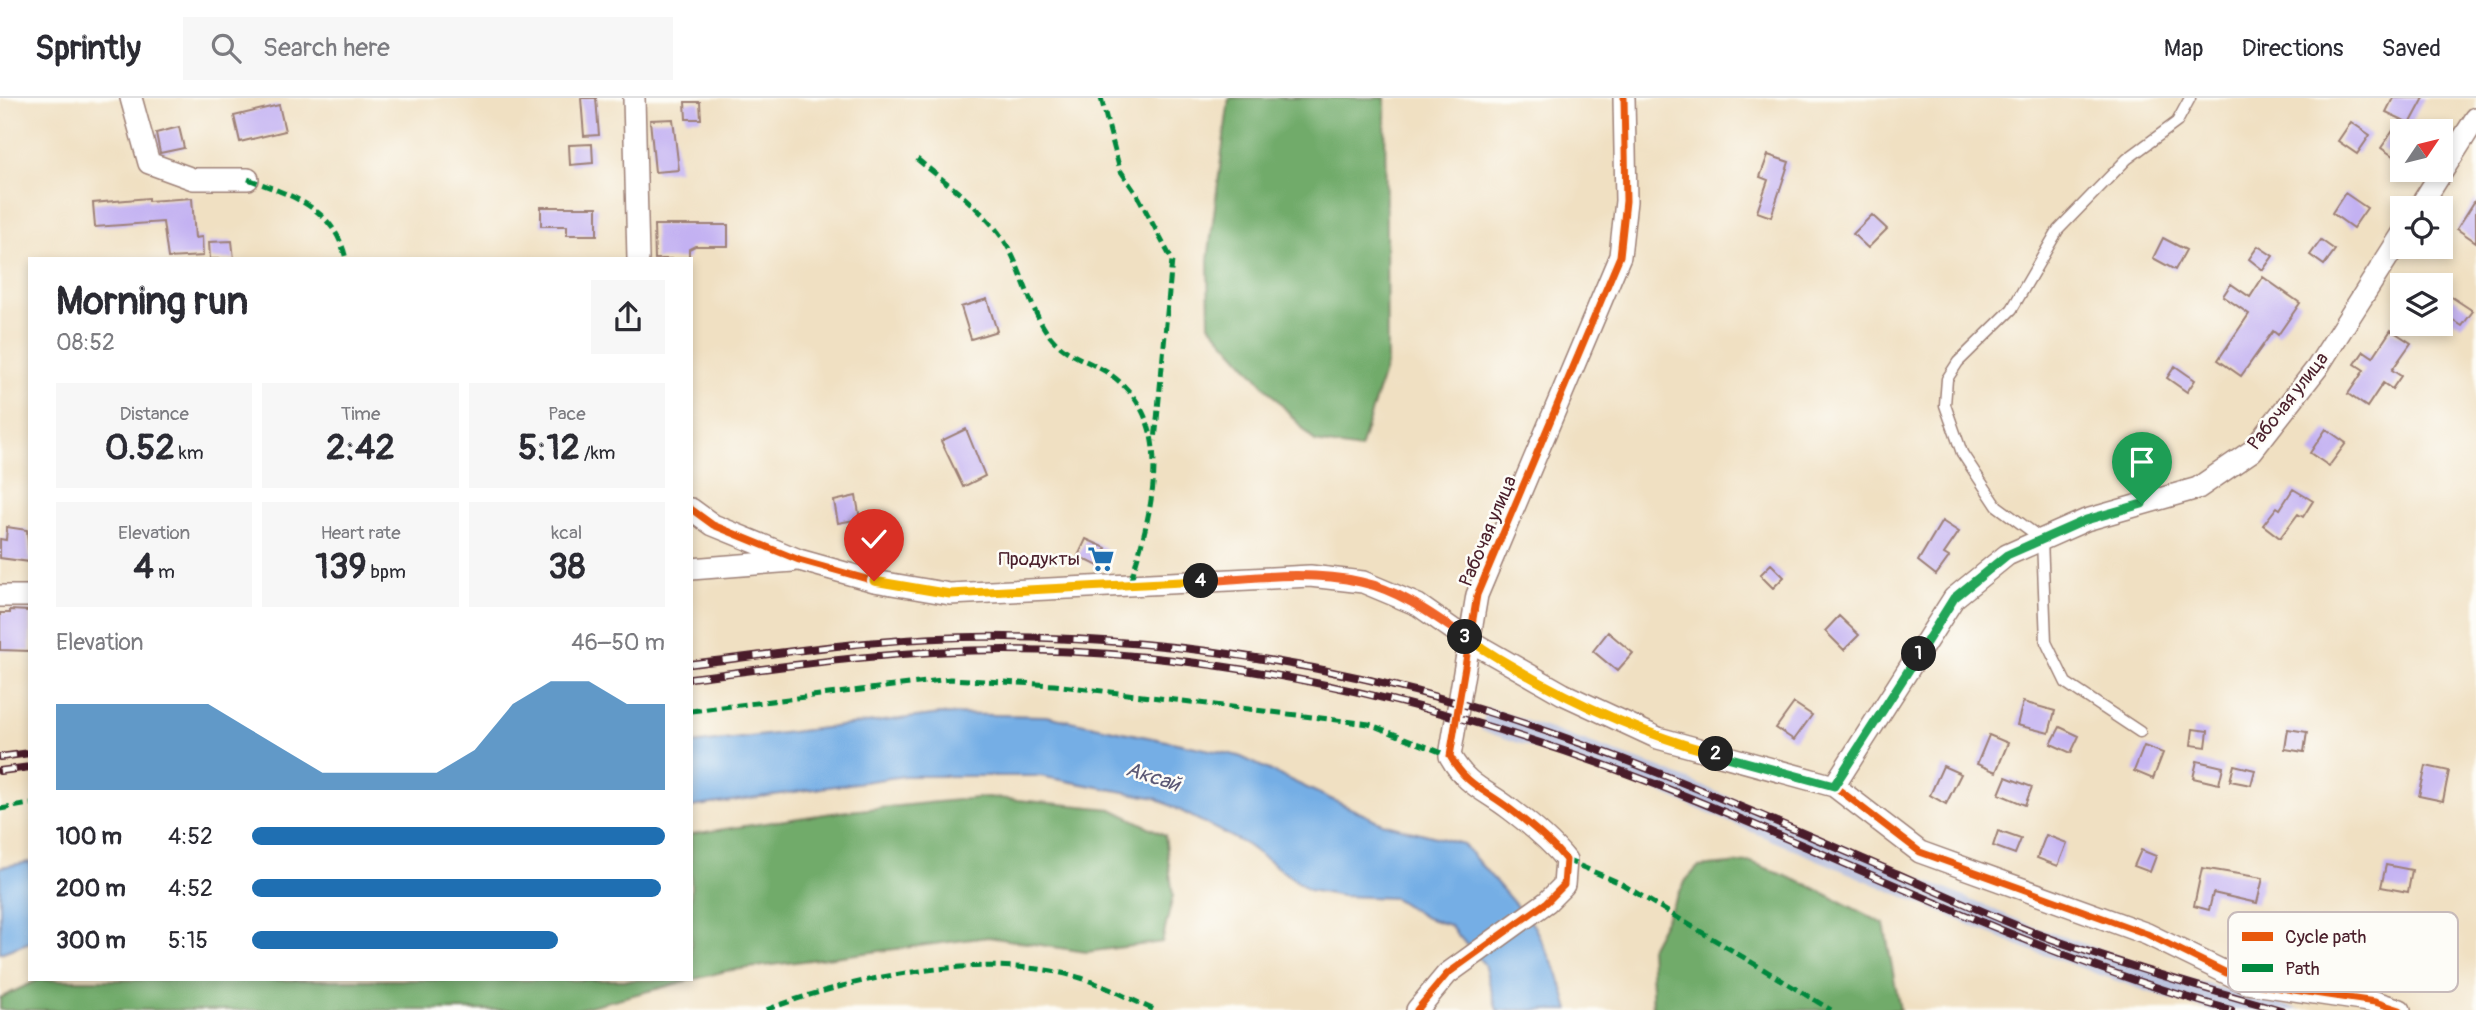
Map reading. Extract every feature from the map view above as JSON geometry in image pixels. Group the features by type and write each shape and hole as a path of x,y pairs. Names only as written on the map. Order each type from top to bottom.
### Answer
{"street":[{"path":"131,98 149,163 193,179 248,179"},
{"path":"634,98 638,257"},
{"name":"Рабочая улица","path":"1418,1010 1447,974 1548,902 1564,885 1566,860 1553,844 1509,808 1461,777 1450,756 1477,595 1620,256 1626,201 1624,98"},
{"path":"2426,196 2476,118"},
{"name":"Рабочая улица","path":"1834,786 1954,598 2007,555 2086,520 2198,488 2252,451 2317,368 2390,253"},
{"path":"693,510 713,525 799,560 874,581 950,594 1310,576 1363,582 1418,605 1468,639 1563,694 1658,738 1834,786 1920,852 2147,934 2228,974"},
{"path":"693,569 799,560"},
{"path":"0,596 28,596"},
{"path":"2308,992 2375,1002 2400,1010"}],"lane":[{"path":"2140,732 2066,683 2046,642 2042,539 1997,506 1962,453 1945,405 1947,379 1958,362 2012,309 2058,230 2127,159 2177,122 2190,98"}],"shaded area":[{"path":"1487,707 1658,767 2035,927 2171,974 2228,990 2228,992 2302,1010 2210,1010 2165,998 2024,948 1651,789 1481,730"}],"green space":[{"path":"1229,98 1385,98 1387,362 1360,449 1315,442 1209,324 1208,260"},
{"path":"987,797 1112,809 1165,835 1173,896 1162,942 1086,952 988,937 726,971 693,980 693,834 839,812"},
{"path":"1751,862 1808,885 1884,924 1900,1010 1653,1010 1650,948 1686,880 1698,867"},
{"path":"36,981 687,981 575,1010 0,1010 0,998"}],"water":[{"name":"Аксай","path":"941,714 1046,716 1239,756 1382,823 1463,844 1534,926 1559,975 1569,1010 1497,1010 1484,964 1449,925 1426,918 1394,898 1342,896 1309,890 1245,844 1156,798 1040,776 904,776 693,807 693,744"},
{"path":"28,862 28,943 0,953 0,867"}],"building":[{"path":"581,98 596,98 599,135 584,136"},
{"path":"2393,98 2424,98 2413,119 2401,119 2386,112"},
{"path":"685,102 700,102 701,119 686,119"},
{"path":"279,105 285,131 240,142 234,116"},
{"path":"673,119 679,170 655,172 650,120"},
{"path":"2351,122 2370,135 2357,154 2338,141"},
{"path":"179,127 184,148 160,153 156,133"},
{"path":"2390,135 2390,154 2381,148"},
{"path":"592,144 593,163 570,165 569,145"},
{"path":"1768,155 1789,162 1771,217 1757,212 1768,180 1760,177"},
{"path":"2345,193 2367,208 2353,228 2332,213"},
{"path":"148,198 148,201 192,198 195,238 202,237 203,256 168,257 163,222 95,227 93,203"},
{"path":"2476,199 2476,242 2457,229"},
{"path":"541,207 597,207 597,235 567,235 567,226 541,226"},
{"path":"1872,215 1887,229 1868,248 1853,234"},
{"path":"654,225 728,225 728,246 695,246 689,249 689,257 655,257"},
{"path":"2163,238 2186,250 2175,270 2153,258"},
{"path":"2321,240 2335,250 2324,265 2310,255"},
{"path":"232,241 234,257 210,257 209,242"},
{"path":"2258,246 2273,256 2263,270 2249,259"},
{"path":"2263,277 2300,303 2278,335 2273,331 2241,376 2218,360 2249,314 2223,296 2231,284 2250,297"},
{"path":"2453,298 2473,311 2462,326 2453,320"},
{"path":"987,299 997,331 971,339 961,307"},
{"path":"2390,332 2390,336 2400,336 2411,343 2392,370 2401,376 2392,389 2383,383 2367,407 2348,394 2364,370 2355,364 2364,351 2373,357"},
{"path":"2175,366 2195,380 2187,392 2167,378"},
{"path":"966,429 985,476 963,487 941,441"},
{"path":"2326,429 2346,443 2329,466 2310,453"},
{"path":"2293,489 2313,501 2303,517 2298,514 2280,538 2263,525 2277,507 2280,509"},
{"path":"856,496 860,519 838,523 834,501"},
{"path":"1942,521 1959,532 1944,554 1949,557 1936,575 1918,561"},
{"path":"7,527 27,530 28,562 0,558 0,539 6,540"},
{"path":"1086,539 1106,548 1098,566 1078,556"},
{"path":"1771,564 1784,577 1773,588 1760,575"},
{"path":"10,610 28,611 28,651 0,650 0,613 10,613"},
{"path":"1839,616 1859,635 1844,650 1825,631"},
{"path":"1608,632 1633,653 1617,671 1593,651"},
{"path":"2023,702 2055,711 2049,733 2017,725"},
{"path":"1794,703 1812,715 1794,740 1776,728"},
{"path":"2060,727 2079,736 2071,753 2051,744"},
{"path":"2193,729 2208,731 2206,747 2191,745"},
{"path":"2288,729 2307,732 2304,752 2285,749"},
{"path":"1989,735 2008,743 1996,772 1977,764"},
{"path":"2144,746 2163,753 2153,779 2134,771"},
{"path":"2197,761 2223,767 2219,784 2193,778"},
{"path":"2234,765 2255,770 2251,785 2230,781"},
{"path":"1943,766 1961,774 1946,804 1930,795"},
{"path":"2426,766 2449,771 2443,801 2419,796"},
{"path":"2006,777 2032,787 2025,805 1999,794"},
{"path":"1998,831 2021,839 2015,854 1993,846"},
{"path":"2046,835 2067,843 2058,866 2037,858"},
{"path":"2141,850 2156,856 2150,872 2134,866"},
{"path":"2386,865 2412,870 2408,892 2381,887"},
{"path":"2202,868 2263,878 2257,903 2213,893 2209,910 2194,906"}],"railway":[{"path":"693,664 888,641 1006,637 1122,642 1180,648 1237,655 1352,676 1465,705 1575,741 1738,805 2035,933 2157,974 2281,1010"},
{"path":"693,678 886,655 1004,650 1087,652 1170,660 1253,671 1335,687 1417,706 1577,755 1727,813 2011,934 2157,988 2231,1010"},
{"path":"0,757 28,753"},
{"path":"0,771 28,767"}],"marked path":[{"path":"1101,98 1120,170 1139,198 1172,260 1155,441"},
{"path":"917,159 974,206 1003,239 1036,313 1049,335 1063,348 1111,375 1133,396 1146,420 1153,446 1154,474 1151,503 1129,587"},
{"path":"248,179 295,198 321,215 332,227 345,257"},
{"path":"693,711 950,679 1054,685 1369,724 1450,756"},
{"path":"0,809 28,804"},
{"path":"1566,860 1620,883 1831,1010"},
{"path":"766,1010 839,987 880,978 922,971 1005,966 1045,970 1081,978 1155,1010"}],"cycle path":[{"path":"1417,1010 1447,974 1547,902 1564,885 1566,860 1560,853 1525,820 1470,781 1450,756 1477,595 1620,256 1626,201 1624,98"},
{"path":"693,510 713,525 799,560 874,581 950,594 1310,576 1363,582 1418,605 1468,640 1563,694 1658,738 1834,786 1920,852 2147,934 2228,974"},
{"path":"2308,992 2375,1002 2400,1010"}],"place":[{"name":"Продукты","path":"1101,559"}],"route":[{"path":"874,581 950,594 1310,576 1363,582 1418,605 1468,639 1563,694 1658,738 1834,786 1954,598 2007,555 2086,520 2142,504"}]}
